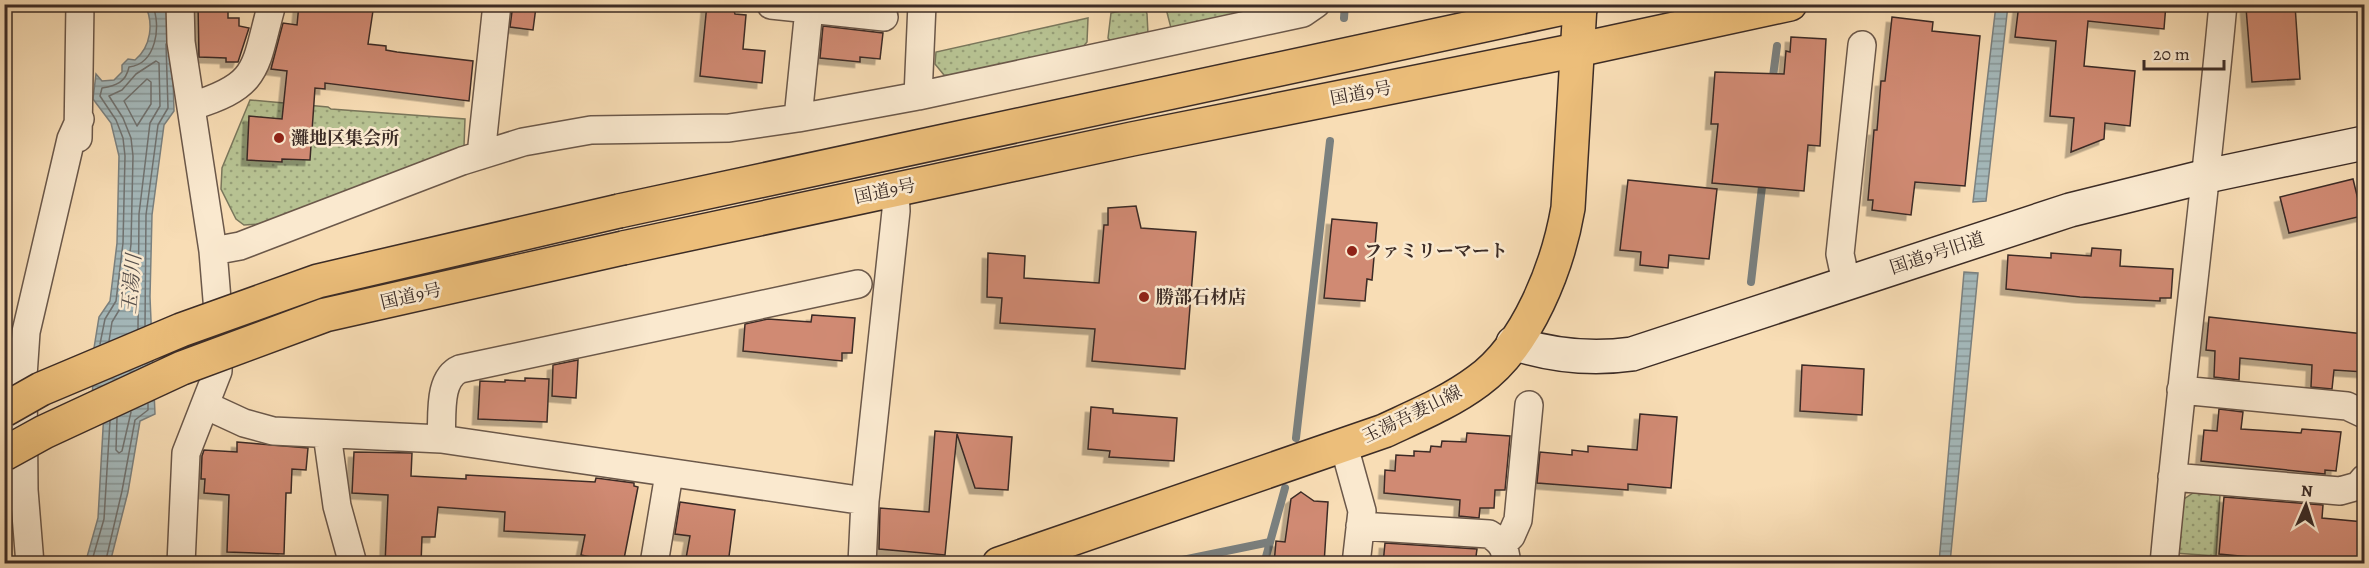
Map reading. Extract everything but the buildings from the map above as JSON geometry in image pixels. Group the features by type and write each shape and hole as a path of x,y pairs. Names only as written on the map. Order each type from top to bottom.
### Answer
{"main road":[{"name":"国道9号","path":"4,454 44,432 182,368 325,315 1143,136 1577,50 1790,4"},
{"name":"国道9号","path":"4,410 41,389 181,330 318,281 619,211 1581,5"},
{"name":"玉湯吾妻山線","path":"999,564 1344,446 1403,422 1470,386 1485,374 1513,343 1542,294 1563,238 1568,208 1581,5"}],"street":[{"path":"30,564 15,536 23,376 15,334 71,139 79,129 80,4"},
{"path":"180,4 181,42 213,251 218,371 186,453 181,564"},
{"path":"192,106 233,91 245,82 253,69 272,4"},
{"path":"481,155 497,4"},
{"path":"918,96 922,4"},
{"path":"213,251 240,246 481,155 523,142 591,130 729,128 798,118 918,96 1303,13 1316,4"},
{"path":"2164,564 2181,390 2207,176 2223,4"},
{"path":"771,5 884,17"},
{"path":"798,118 809,9"},
{"path":"1846,282 1840,254 1862,45"},
{"name":"国道9号旧道","path":"1513,343 1537,351 1579,357 1632,354 2070,210 2207,176 2364,143"},
{"path":"862,564 865,501 896,212 895,189"},
{"path":"441,440 446,382 454,372 460,369 858,284"},
{"path":"2181,390 2347,406 2364,414"},
{"path":"205,405 257,428 441,440 865,501"},
{"path":"1504,554 1518,520 1529,405"},
{"path":"327,434 337,506 353,564"},
{"path":"1344,446 1362,511 1356,564"},
{"path":"654,564 669,474"},
{"path":"2172,477 2340,491 2358,486 2364,479"},
{"path":"1360,526 1490,534 1504,554"}],"green space":[{"path":"1165,5 1242,5 1242,10 1238,16 1171,28"},
{"path":"1144,6 1147,14 1148,34 1112,43 1108,38 1111,13"},
{"path":"1088,18 1087,42 1082,48 953,76 944,75 935,64 936,52"},
{"path":"250,100 331,109 465,119 464,146 262,224 244,225 236,219 221,189 222,168"},
{"path":"2193,493 2220,495 2216,556 2174,553 2178,503"}],"water":[{"name":"玉湯川","path":"145,5 171,5 174,111 164,125 152,215 150,297 155,414 140,421 128,492 110,563 85,564 98,518 104,411 92,404 94,348 99,317 110,301 117,243 119,156 111,123 93,99 96,74 102,81 114,80 122,72 122,65 128,59 135,60 145,48 150,27"},
{"path":"1996,5 2008,5 1986,201 1973,202"},
{"path":"1964,272 1978,273 1950,563 1939,563"}],"waterway":[{"path":"1344,18 1345,4"},
{"path":"1772,84 1777,46"},
{"path":"1296,438 1330,141"},
{"path":"1751,282 1763,178"},
{"path":"1264,564 1285,488"},
{"path":"1163,564 1270,542"}],"place":[{"name":"灘地区集会所","path":"279,138"},
{"name":"ファミリーマート","path":"1352,251"},
{"name":"勝部石材店","path":"1144,297"}]}
